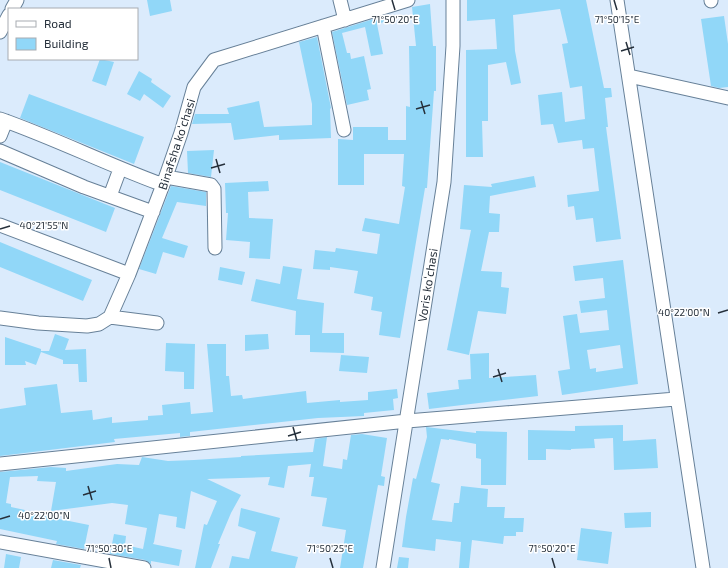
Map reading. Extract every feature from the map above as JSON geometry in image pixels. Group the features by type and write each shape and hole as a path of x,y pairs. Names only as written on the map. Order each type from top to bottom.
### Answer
{"street":[{"path":"340,0 345,20"},
{"name":"Binafsha koʻchasi","path":"110,317 129,274 153,212 181,133 194,87 214,60 408,0"},
{"name":"Voris koʻchasi","path":"383,568 444,182 452,46 453,0"},
{"path":"617,0 676,399 703,568"},
{"path":"0,32 8,17"},
{"path":"323,26 344,130"},
{"path":"628,76 728,98"},
{"path":"0,136 3,120 120,169 158,183 165,179 211,185 214,189 215,248"},
{"path":"0,151 153,212"},
{"path":"110,196 120,169"},
{"path":"0,225 129,274"},
{"path":"0,318 38,323 87,326 99,324 110,317 157,323"},
{"path":"0,464 407,422 676,399"},
{"path":"0,542 80,563 144,568"}],"building":[{"path":"147,0 170,0 172,11 150,16"},
{"path":"467,0 586,0 604,88 611,88 612,97 605,98 608,127 606,127 621,239 596,242 593,218 576,220 574,206 568,207 567,195 599,191 594,148 583,149 582,140 558,143 553,124 541,125 538,95 562,92 565,122 585,119 582,86 570,88 562,44 568,43 560,9 513,15 515,51 521,83 511,85 506,62 488,65 488,121 482,121 483,157 466,157 466,50 497,49 495,19 467,21"},
{"path":"430,4 433,46 436,46 436,91 434,91 427,188 425,188 400,338 379,335 382,312 371,310 373,297 354,293 358,271 330,267 330,270 313,269 315,250 335,252 336,248 377,254 380,234 362,231 365,218 399,224 405,187 402,186 404,154 364,154 364,185 338,185 338,139 353,140 353,127 388,127 388,140 406,140 406,106 410,107 409,46 416,46 412,7"},
{"path":"383,16 384,22 377,24 383,54 371,56 365,27 342,33 347,53 350,53 351,59 364,56 371,89 367,90 369,100 347,105 332,32"},
{"path":"724,16 728,44 728,87 719,88 711,86 701,19"},
{"path":"317,37 331,108 331,138 279,140 279,135 234,140 231,123 192,124 195,114 229,114 227,108 259,101 264,127 312,125 312,104 299,42"},
{"path":"100,60 114,62 106,86 92,81"},
{"path":"139,71 152,79 151,82 171,96 163,108 144,94 140,101 127,94"},
{"path":"29,94 144,137 134,164 20,118"},
{"path":"214,150 211,177 188,173 187,151"},
{"path":"0,162 115,208 106,232 0,190"},
{"path":"534,176 536,187 490,196 489,213 500,214 499,232 489,232 481,271 502,272 501,287 509,288 506,314 478,311 469,355 447,350 471,230 460,229 464,185 492,187 491,184"},
{"path":"268,181 269,191 248,192 249,218 273,219 270,259 249,258 250,242 226,240 228,213 226,213 225,183"},
{"path":"171,186 206,192 206,206 177,202 162,238 188,246 184,258 163,252 156,274 139,269"},
{"path":"0,242 92,280 83,301 0,267"},
{"path":"623,260 638,384 562,395 558,371 570,369 563,316 577,314 580,333 609,330 607,310 581,313 579,301 605,298 603,278 575,281 573,266","holes":["620,345 623,368 596,372 596,368 590,369 587,350"]},
{"path":"283,266 302,269 297,299 324,303 322,333 344,333 344,353 310,352 310,335 295,335 296,311 251,301 256,279 280,284"},
{"path":"220,267 245,272 242,285 218,280"},
{"path":"55,334 69,339 65,350 86,349 87,382 79,382 78,364 63,364 63,360 41,352 36,365 25,361 26,365 5,365 5,337 41,349 41,351 49,351"},
{"path":"268,334 269,349 245,351 245,335"},
{"path":"166,343 195,344 194,389 184,389 184,372 165,371"},
{"path":"207,344 226,344 226,376 229,376 231,396 242,395 243,399 306,391 307,403 340,400 340,402 368,400 368,392 397,389 398,398 393,399 394,410 364,413 364,416 318,418 190,432 190,436 180,437 180,433 114,439 115,442 0,456 0,409 26,405 24,388 57,384 61,413 92,410 93,420 112,417 112,423 148,420 148,416 163,415 162,405 190,402 191,414 213,412"},
{"path":"489,353 489,378 536,375 538,396 429,409 427,393 459,389 458,380 471,379 470,354"},
{"path":"341,355 369,357 367,373 339,371"},
{"path":"623,425 623,441 656,439 658,468 614,470 613,438 594,439 595,448 571,450 546,449 546,460 528,460 528,430 575,431 575,426"},
{"path":"426,427 476,433 476,431 507,432 506,485 481,485 481,459 476,458 476,444 441,439 431,482 440,484 432,520 452,522 454,503 459,503 461,486 488,489 487,507 505,507 504,518 524,518 523,532 516,532 516,536 504,536 503,544 472,540 469,568 459,568 461,542 436,539 435,551 402,547 413,478 416,479 427,437"},
{"path":"362,434 387,438 381,476 385,477 384,486 378,485 363,568 340,568 346,530 322,526 327,498 311,496 314,477 309,477 311,464 288,466 284,488 268,485 270,477 207,479 241,495 231,513 218,544 220,544 211,568 195,568 204,524 207,525 217,501 191,491 185,529 176,527 177,517 159,514 153,544 182,550 179,566 151,561 151,564 145,560 110,554 114,534 126,536 125,545 143,549 147,528 125,524 128,505 112,503 51,511 56,482 37,481 38,476 10,477 6,503 11,504 11,507 25,510 24,512 89,525 84,549 56,544 57,541 0,529 0,472 51,467 66,468 66,471 117,464 139,465 142,457 168,461 313,452 315,439 327,437 323,466 342,469 343,459 347,460 351,435"},
{"path":"241,508 280,518 271,551 298,557 295,568 229,568 232,556 249,559 256,532 238,526"},
{"path":"651,512 651,527 625,528 624,513"},
{"path":"581,528 612,532 608,564 577,560"},
{"path":"6,554 21,557 19,568 4,568"},
{"path":"399,557 409,558 408,568 397,568"},
{"path":"53,560 81,565 80,568 51,568"}]}
